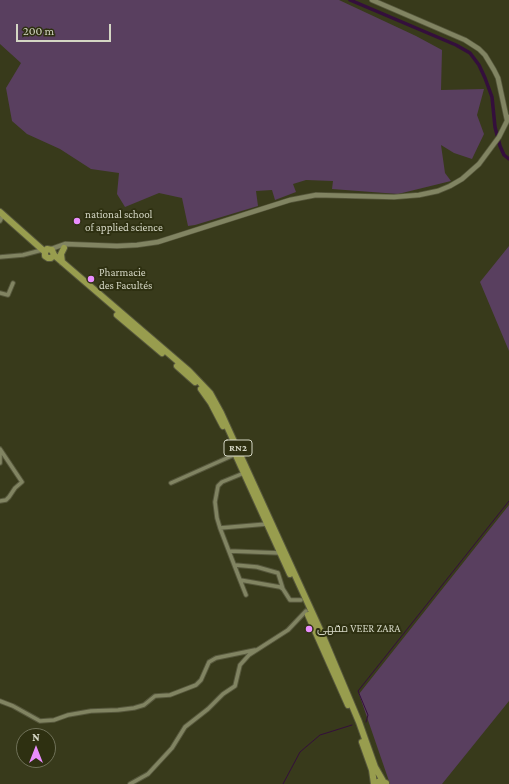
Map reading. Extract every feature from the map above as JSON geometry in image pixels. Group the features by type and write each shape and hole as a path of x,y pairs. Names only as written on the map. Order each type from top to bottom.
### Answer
{"highway":[{"name":"RN2","path":"1,213 36,244 62,262 190,371 210,393 224,419 322,634 357,715 375,767 385,783"},
{"path":"62,262 61,254 64,248"},
{"name":"RN2","path":"49,252 194,380 211,403 236,454 352,715 372,770 374,784 378,781 385,783"}],"street":[{"path":"49,252 61,244 116,246 158,242 290,200 316,195 394,197 418,195 450,186 472,172 485,158 508,119 498,78 494,70 485,55 465,40 372,0"},
{"path":"0,221 1,213"},
{"path":"0,258 49,252 64,248 70,244"},
{"path":"0,294 8,295 13,283"},
{"path":"0,449 22,482 15,488 6,500 0,501"},
{"path":"0,454 0,463"},
{"path":"171,483 236,454"},
{"path":"244,473 222,482 218,486 215,502 220,528 246,595"},
{"path":"220,528 267,524"},
{"path":"229,551 280,553"},
{"path":"235,565 257,567 278,573 283,589 290,600 301,600"},
{"path":"240,580 280,587 283,589"},
{"path":"130,784 148,774 172,748 185,727 212,706 224,693 235,686 238,681 239,669 242,662 255,650 288,630 306,611"},
{"path":"0,701 40,721 54,720 68,715 91,711 134,708 144,705 155,696 170,695 196,685 201,680 207,664 216,658 255,650"}],"shaded area":[{"path":"0,0 339,0 416,36 442,50 441,90 484,89 477,115 484,134 472,159 454,153 441,145 445,173 451,181 398,194 332,189 333,181 306,180 293,184 296,192 275,200 272,190 256,191 258,206 188,226 182,198 159,193 125,207 117,194 119,173 91,169 60,149 27,134 12,121 6,88 21,63 0,44"},
{"path":"509,246 509,351 480,282"},
{"path":"509,505 509,701 442,784 390,784 359,694"}],"waterway":[{"path":"350,0 456,45 470,53 479,65 492,97 495,127 500,146 504,155 509,159"},
{"path":"366,722 368,715 358,691 509,501"},
{"path":"283,784 300,752 320,735 352,725"}],"place":[{"name":"national school of applied science","path":"77,221"},
{"name":"Pharmacie des Facultés","path":"91,279"},
{"name":"مقهى VEER ZARA","path":"309,629"}]}
